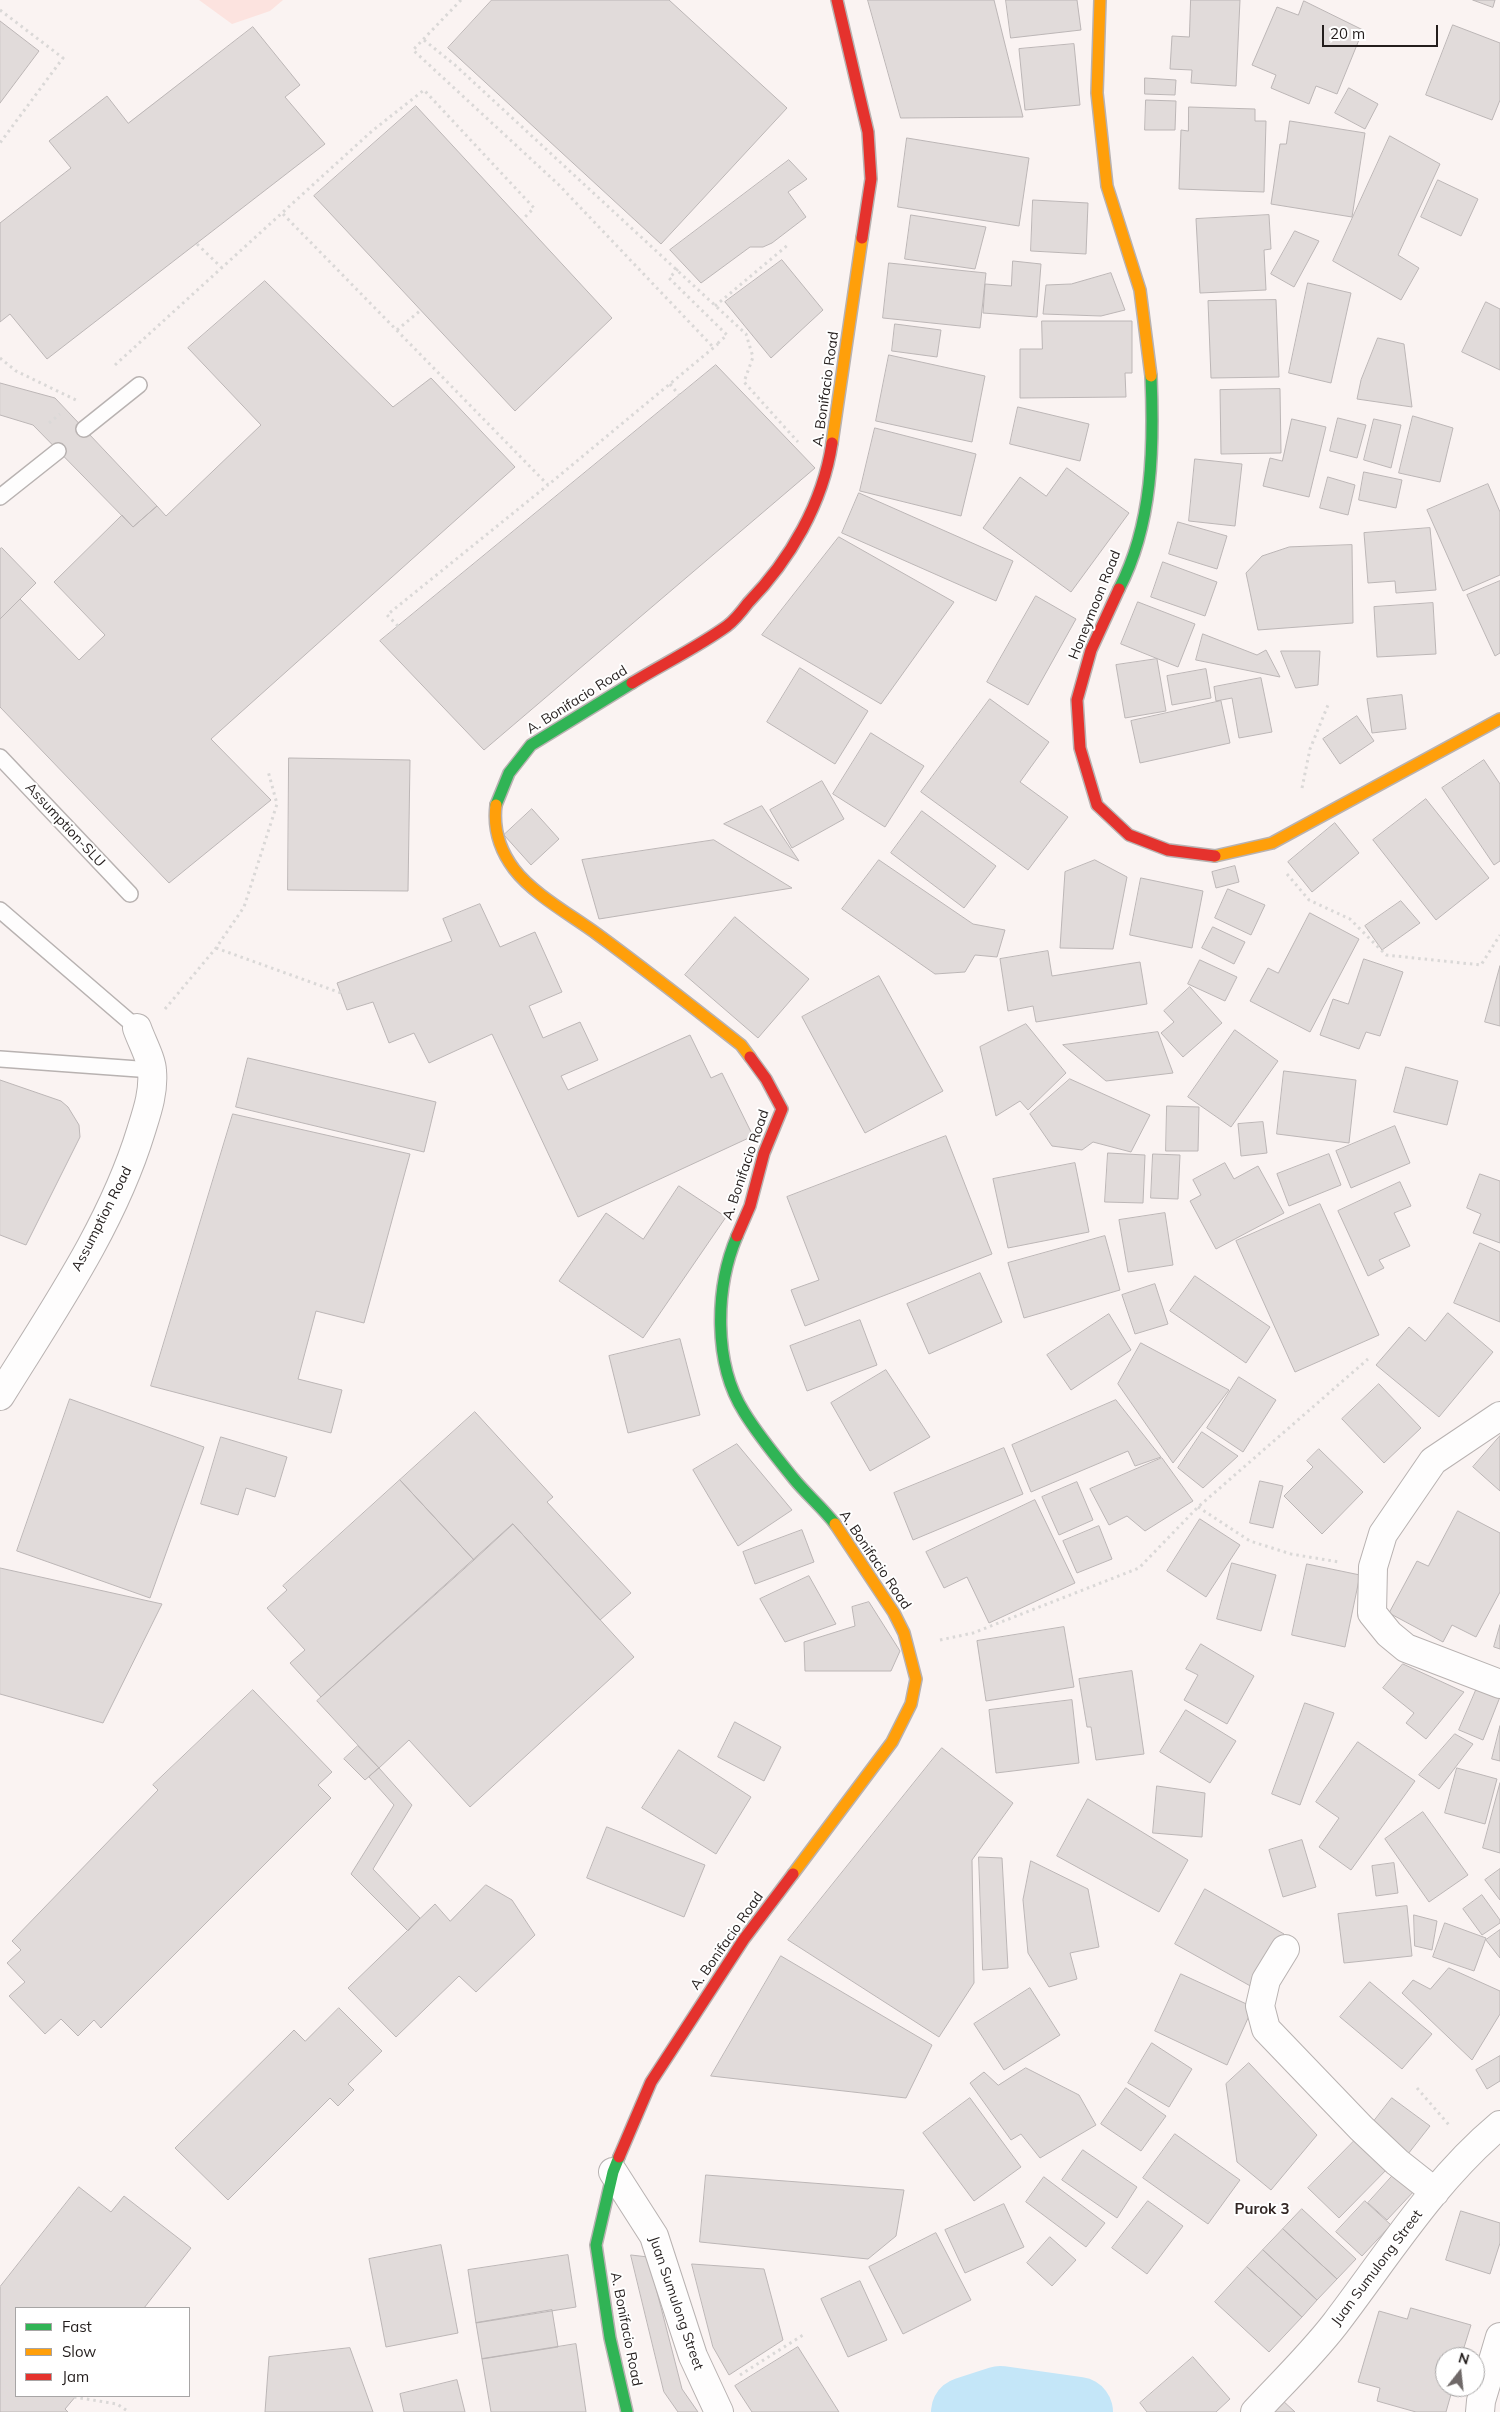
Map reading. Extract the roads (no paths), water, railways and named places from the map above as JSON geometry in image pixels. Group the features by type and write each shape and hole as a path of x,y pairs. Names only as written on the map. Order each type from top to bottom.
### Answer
{"main road":[{"name":"A. Bonifacio Road","path":"627,2412 610,2338 596,2245 613,2172 647,2091 666,2057 744,1938 892,1742 911,1704 916,1679 904,1633 894,1613 831,1519 794,1479 744,1411 724,1367 720,1321 724,1282 734,1246 750,1206 764,1153 782,1109 766,1079 741,1045 512,869 500,848 493,826 495,807 508,773 531,745 728,626 761,590 791,549 812,510 828,472 871,179 868,132 837,0"},
{"name":"Honeymoon Road","path":"1100,0 1097,93 1107,186 1140,290 1150,364 1153,433 1150,478 1141,524 1127,574 1108,610 1091,650 1077,700 1080,748 1097,805 1129,835 1168,850 1210,857 1272,844 1500,719"}],"street":[{"name":"Assumption Road","path":"0,1396 68,1285 111,1205 135,1152 150,1104 152,1070 148,1021"},
{"path":"1500,1416 1433,1461 1383,1534 1372,1567 1372,1612 1389,1634 1406,1648 1500,1684"},
{"path":"1285,1949 1266,1980 1260,2006 1266,2029 1397,2162 1435,2192"},
{"name":"Juan Sumulong Street","path":"1255,2412 1333,2326 1435,2192 1474,2146 1500,2125"},
{"name":"Juan Sumulong Street","path":"613,2172 654,2236 693,2356 714,2402"},
{"path":"1480,2412 1481,2401 1500,2337"}],"lane":[{"path":"84,430 139,385"},
{"path":"0,497 58,451"},
{"name":"Assumption-SLU","path":"0,756 130,894"},
{"path":"0,910 148,1021"},
{"path":"0,1058 104,1068 152,1070"}],"waterway":[{"path":"966,2412 1000,2401 1078,2412"}],"district":[{"name":"Purok 3","path":"1262,2209"}]}
